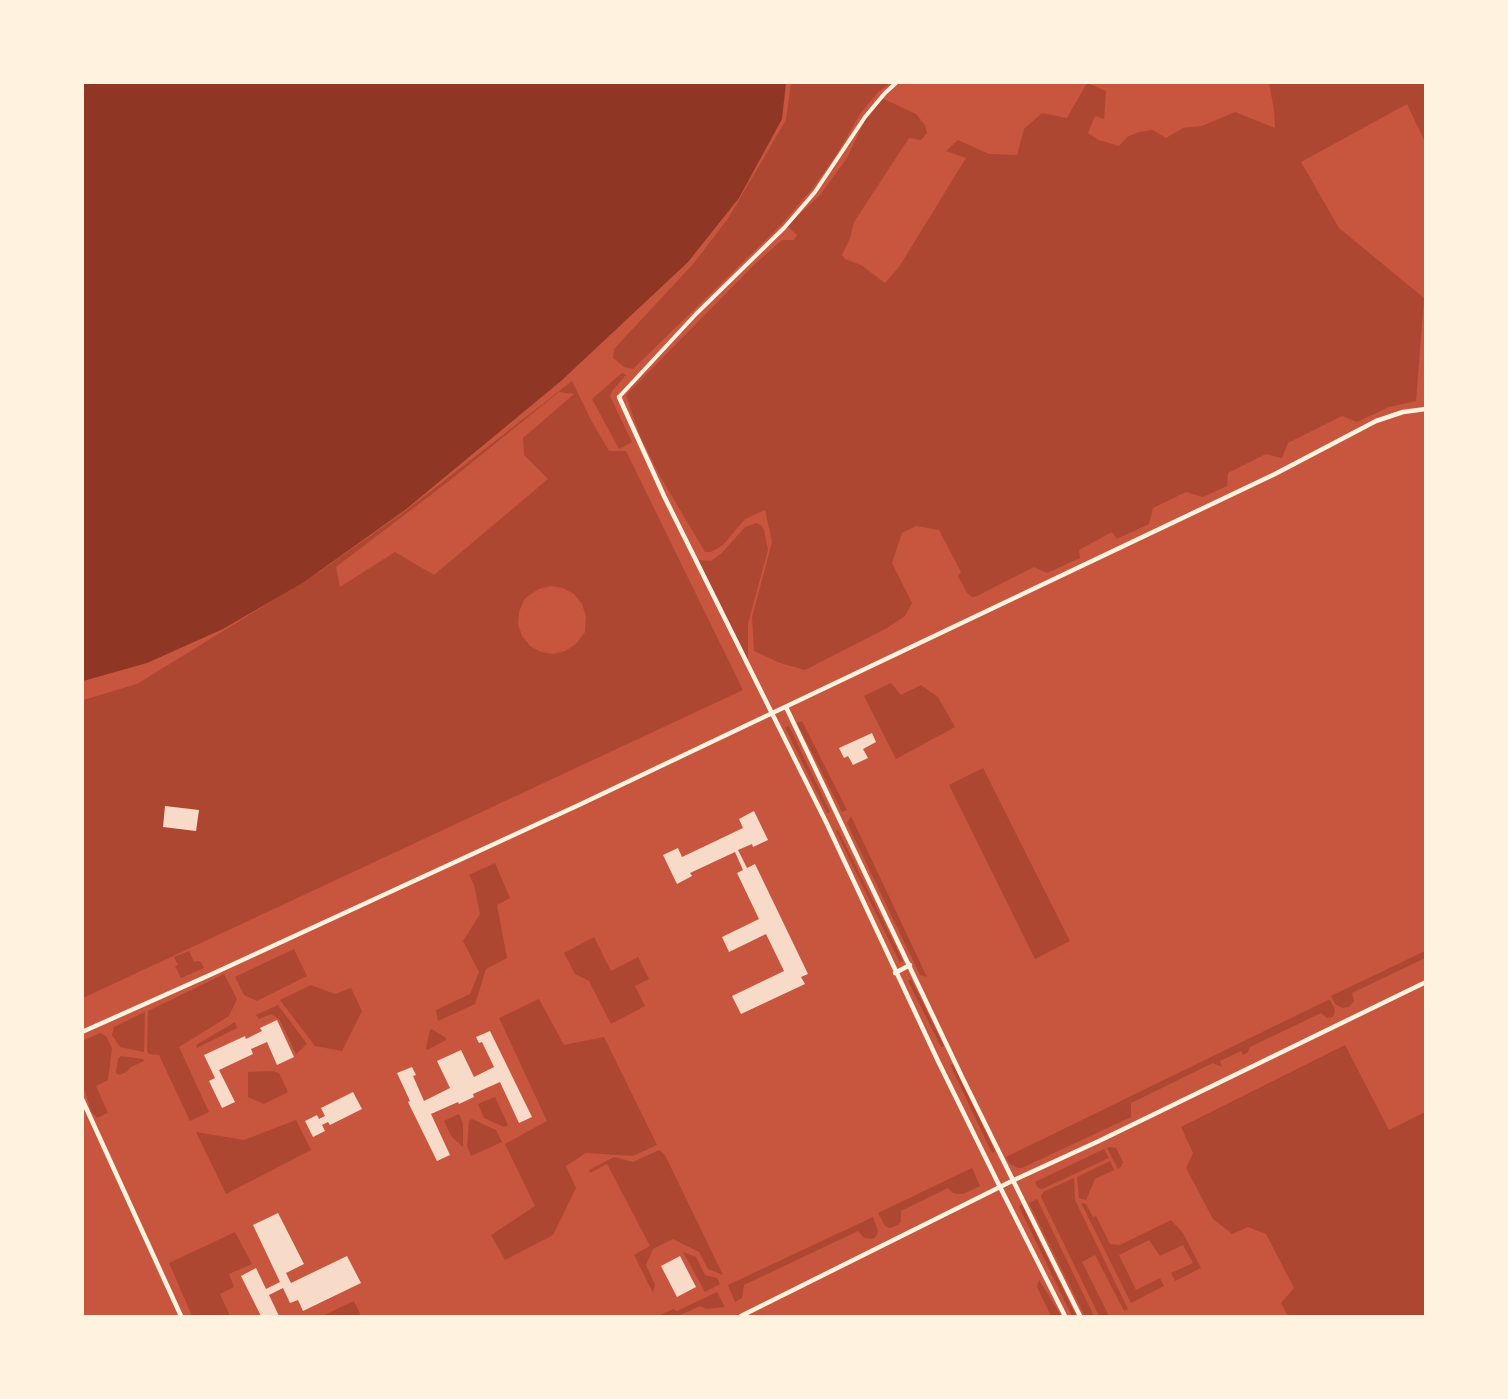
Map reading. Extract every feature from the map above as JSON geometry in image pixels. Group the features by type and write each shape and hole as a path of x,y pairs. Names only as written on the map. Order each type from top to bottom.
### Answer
{"street":[{"path":"897,82 865,117 815,192 784,228 696,314 619,397 664,496 827,824 895,973 1065,1317"},
{"path":"82,1032 218,972 581,804 1275,474 1376,421 1403,412 1425,409"},
{"path":"786,707 951,1054 1080,1317"},
{"path":"827,824 839,818"},
{"path":"895,973 909,965"},
{"path":"741,1317 1014,1180 1425,982"},
{"path":"938,1060 951,1054"},
{"path":"82,1099 182,1317"}],"shaded area":[{"path":"83,82 786,83 782,119 739,198 688,262 561,381 405,510 304,582 223,629 147,663 83,681"},
{"path":"791,83 890,83 878,92 860,114 837,154 812,189 781,225 633,369 624,367 613,358 614,349 694,263 729,217 786,120"},
{"path":"1087,83 1106,91 1104,119 1095,116 1088,133 1099,140 1119,146 1127,137 1139,132 1153,130 1166,138 1183,128 1202,126 1235,112 1275,128 1269,83 1425,83 1425,142 1407,104 1301,162 1339,228 1424,298 1416,401 1389,407 1357,422 1342,416 1288,443 1282,458 1266,454 1228,473 1227,486 1203,497 1186,492 1153,508 1149,524 1117,539 1112,532 1079,550 1080,558 1047,573 1034,567 977,596 972,597 967,593 958,576 961,572 939,530 916,526 902,533 892,563 912,603 905,616 887,628 805,670 780,663 754,651 752,617 772,542 765,510 745,519 723,545 711,552 705,552 660,476 640,436 626,395 753,266 782,240 794,240 797,235 788,225 820,195 847,158 866,118 881,100 884,99 916,114 925,125 927,133 921,140 909,138 854,222 842,255 845,259 861,265 885,283 899,267 966,158 946,151 958,140 989,154 1017,155 1024,129 1042,113 1067,118"},
{"path":"622,373 626,375 610,396 632,442 619,449 592,399"},
{"path":"572,381 609,451 626,451 743,690 83,998 83,700 137,684 319,572 404,512","holes":["559,392 574,394 523,438 524,455 548,479 434,575 395,552 340,587 336,567 449,481","551,586 563,588 574,594 582,604 586,616 585,632 576,644 565,651 553,654 541,652 530,646 522,636 518,624 519,612 524,600 539,589"]},
{"path":"756,523 764,530 768,550 748,624 748,658 745,660 697,560 711,561 722,553 745,527"},
{"path":"891,683 901,695 921,685 938,697 955,727 896,759 864,696"},
{"path":"802,721 847,810 842,812 797,723"},
{"path":"789,726 830,812 827,813 785,727"},
{"path":"983,768 1070,941 1035,959 949,785"},
{"path":"851,816 927,977 920,975 847,823"},
{"path":"838,830 903,961 900,963 836,831"},
{"path":"495,863 510,898 497,905 507,958 486,969 475,1004 438,1021 436,1010 470,994 479,972 463,941 480,914 474,885 469,875"},
{"path":"594,937 611,971 638,957 649,979 635,986 645,1006 611,1024 589,981 575,974 564,953"},
{"path":"294,949 307,976 257,1001 244,995 235,977"},
{"path":"189,951 194,962 201,962 204,968 181,978 175,966 178,965 174,957"},
{"path":"1425,951 1425,958 1352,993 1354,1001 1349,1007 1342,1008 1335,1004 1331,996"},
{"path":"224,974 237,999 229,1016 179,1047 209,1112 190,1121 159,1055 149,1054 147,1051 148,1011"},
{"path":"911,979 944,1046 941,1047 908,981"},
{"path":"311,985 335,994 351,988 362,1011 342,1051 315,1046 280,1000"},
{"path":"539,999 564,1045 604,1037 657,1145 633,1156 586,1153 566,1166 576,1188 553,1235 505,1260 491,1235 535,1206 505,1144 547,1121 499,1018"},
{"path":"1328,1000 1335,1011 1333,1017 1327,1018 1321,1013 1250,1047 1243,1055 1241,1051 1220,1061 1222,1067 1213,1063 1131,1103 1131,1117 1022,1168 1010,1164 1006,1157"},
{"path":"278,1005 307,1044 296,1054 279,1019 271,1014 259,1019 256,1015"},
{"path":"145,1012 144,1052 120,1047 112,1035 114,1027"},
{"path":"235,1022 237,1028 197,1048 196,1045"},
{"path":"432,1029 446,1040 427,1050 430,1030"},
{"path":"100,1033 106,1036 112,1048 108,1080 96,1086 108,1113 97,1118 91,1111 83,1085 82,1041"},
{"path":"1345,1045 1389,1130 1425,1112 1425,1316 1288,1316 1281,1303 1294,1288 1266,1234 1248,1227 1232,1234 1213,1219 1186,1168 1193,1153 1181,1127"},
{"path":"121,1056 144,1061 120,1075 116,1072 118,1059"},
{"path":"953,1064 995,1151 992,1153 950,1065"},
{"path":"273,1071 279,1073 288,1092 264,1104 248,1097 248,1072"},
{"path":"495,1097 508,1125 504,1127 484,1118 478,1104"},
{"path":"459,1114 463,1124 463,1147 451,1136 444,1121"},
{"path":"472,1119 496,1130 502,1142 471,1156 467,1146 469,1121"},
{"path":"296,1120 311,1150 226,1194 196,1132 244,1140"},
{"path":"1107,1148 1116,1148 1123,1162 1118,1169"},
{"path":"1104,1149 1109,1158 1042,1189 1038,1188 1035,1182"},
{"path":"659,1150 665,1155 723,1275 708,1269 699,1252 673,1239 653,1249 646,1265 655,1285 653,1293 634,1255 650,1246 607,1164 590,1173 589,1170 614,1157 633,1162"},
{"path":"1110,1161 1114,1170 1095,1179 1086,1200 1079,1198 1077,1177"},
{"path":"972,1168 980,1186 963,1194 953,1193 948,1188 901,1211 901,1221 898,1225 890,1228 885,1226 878,1213"},
{"path":"1074,1178 1075,1200 1128,1309 1124,1311 1095,1255 1082,1262 1109,1316 1099,1316 1041,1197 1043,1192"},
{"path":"1037,1199 1094,1316 1085,1316 1029,1203"},
{"path":"1081,1203 1086,1204 1093,1217 1096,1216 1110,1244 1120,1245 1171,1220 1183,1233 1201,1268 1175,1281 1171,1273 1193,1263 1183,1245 1160,1256 1149,1240 1119,1255 1136,1290 1160,1278 1164,1286 1131,1303"},
{"path":"1022,1205 1076,1316 1072,1316 1019,1207"},
{"path":"873,1217 878,1231 873,1239 864,1238 858,1231 744,1285 742,1298 735,1302 728,1285"},
{"path":"235,1232 252,1264 229,1274 234,1287 220,1294 230,1316 192,1316 169,1263"},
{"path":"683,1252 696,1257 705,1275 717,1278 720,1284 705,1292"},
{"path":"1039,1280 1061,1316 1051,1316 1037,1287"},
{"path":"717,1292 725,1307 706,1309 700,1306 678,1316 658,1316 673,1309 677,1311"},
{"path":"354,1301 361,1316 322,1316"}],"building":[{"path":"872,733 876,742 863,749 868,758 853,765 848,756 844,758 839,748"},
{"path":"165,806 199,810 196,831 163,827"},
{"path":"754,811 768,840 753,847 752,844 738,850 747,868 755,864 808,974 801,977 805,984 741,1014 732,996 784,971 766,934 729,952 722,937 759,919 737,873 743,870 735,852 690,873 692,876 677,884 663,855 678,848 682,857 743,828 739,819"},
{"path":"277,1020 294,1057 277,1065 267,1042 251,1049 253,1054 219,1070 235,1102 222,1108 209,1081 215,1078 204,1055 245,1036 246,1039 262,1031 260,1028"},
{"path":"490,1031 532,1117 519,1123 500,1082 473,1094 474,1097 431,1114 450,1155 437,1161 408,1102 410,1101 397,1073 412,1067 416,1075 413,1076 424,1101 450,1088 437,1061 461,1050 474,1077 494,1067 482,1042 479,1043 476,1037"},
{"path":"353,1092 362,1109 330,1125 328,1122 322,1125 325,1131 313,1137 305,1121 317,1115 319,1119 325,1116 321,1108"},
{"path":"278,1213 304,1264 286,1273 291,1283 347,1256 361,1283 303,1311 298,1300 290,1303 283,1288 269,1295 279,1316 261,1316 241,1276 256,1268 266,1289 280,1282 253,1225"},
{"path":"680,1256 696,1287 677,1297 661,1266"}]}
